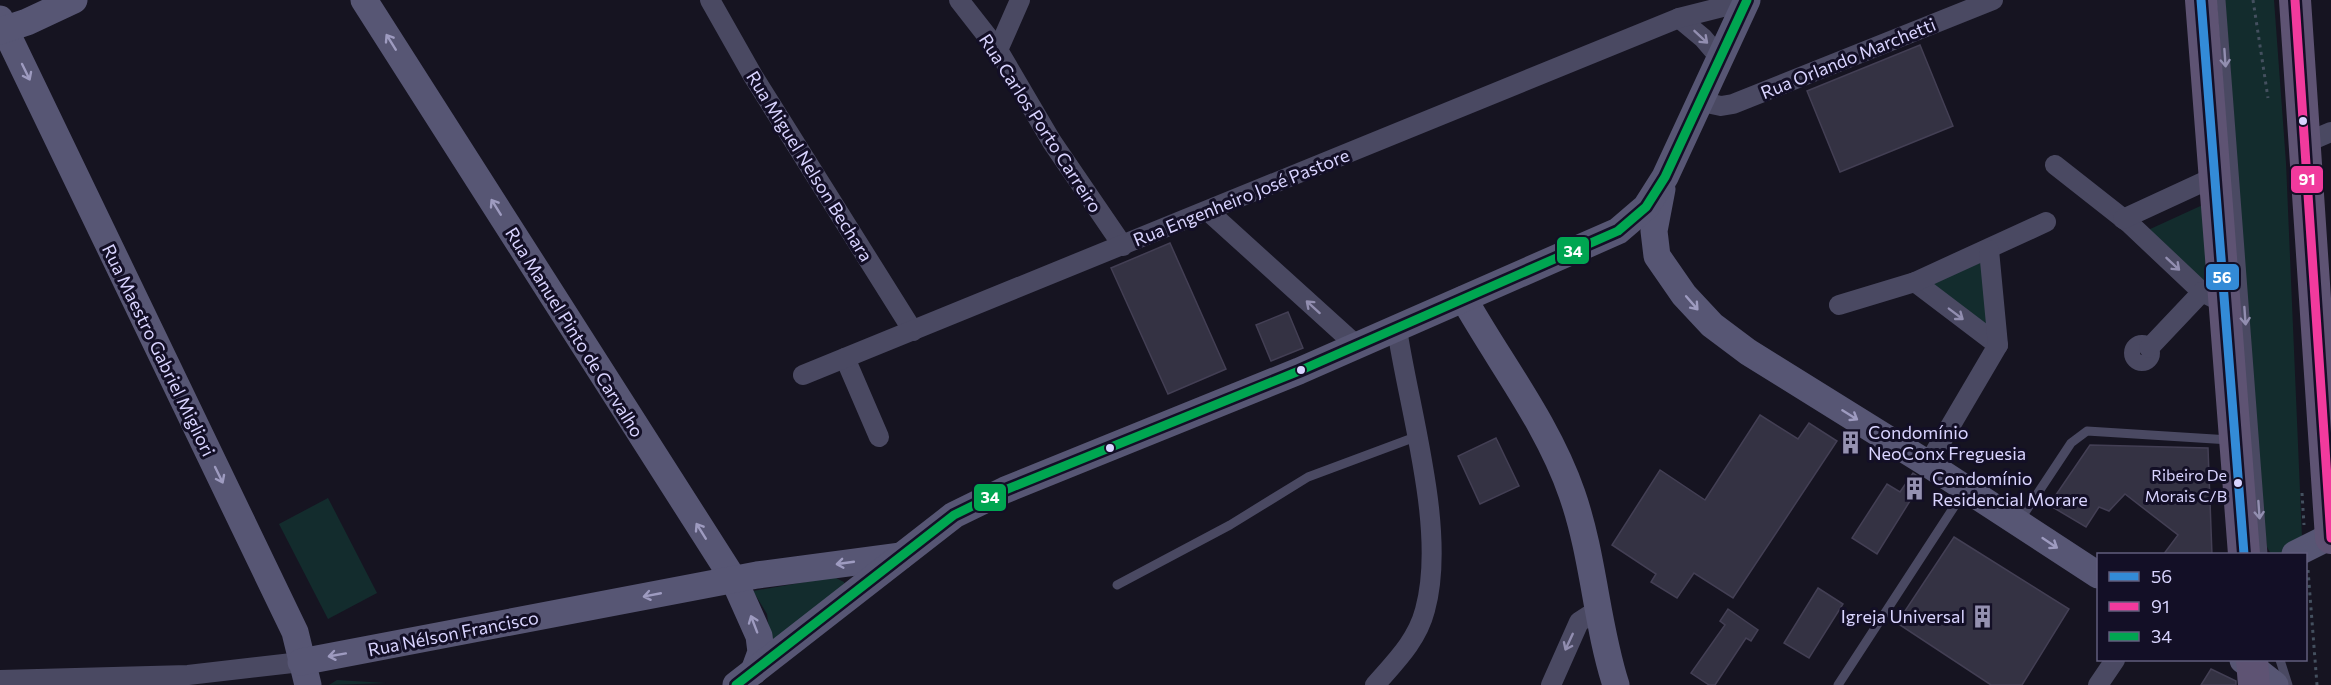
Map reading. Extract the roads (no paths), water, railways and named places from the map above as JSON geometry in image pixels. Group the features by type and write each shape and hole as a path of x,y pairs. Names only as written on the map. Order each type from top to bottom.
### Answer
{"main road":[{"path":"2,26 74,0"},
{"name":"Rua Manuel Pinto de Carvalho","path":"364,0 734,580 759,636 761,652 745,678"},
{"path":"2201,0 2214,177 2214,298 2236,440 2244,553"},
{"path":"2295,0 2318,138 2331,536 2299,553"},
{"path":"745,678 954,515 1005,490 1397,329 1595,242 1632,220 1646,207 1665,177 1702,102 1721,59 1735,1"},
{"name":"Rua Maestro Gabriel Migliori","path":"2,26 295,632 304,673"},
{"path":"1657,256 1654,231 1665,177"},
{"path":"1595,242 1640,246 1657,256 1684,295 1712,325 1748,352 1966,488 2097,574"},
{"path":"1464,299 1529,405 1571,491 1590,555 1607,659 1616,685"},
{"name":"Rua Nélson Francisco","path":"304,673 734,580 903,555"}],"street":[{"name":"Rua Miguel Nelson Bechara","path":"710,0 753,76 913,331"},
{"name":"Rua Carlos Porto Carreiro","path":"959,0 998,50 1052,142 1123,246"},
{"path":"998,50 1020,0"},
{"name":"Rua Orlando Marchetti","path":"1702,102 1721,106 1733,104 1993,0"},
{"name":"Rua Engenheiro José Pastore","path":"803,375 1679,18 1735,1"},
{"path":"1679,18 1703,38 1721,59"},
{"path":"2055,165 2126,221 2214,298 2149,348"},
{"path":"2126,221 2214,177"},
{"path":"1208,211 1357,346"},
{"path":"1839,305 1915,282 2046,222"},
{"path":"1928,464 1998,345 1989,250"},
{"path":"1915,282 1998,345"},
{"path":"1375,685 1410,646 1425,611 1430,580 1430,537 1418,436 1397,329"},
{"path":"845,358 879,438"},
{"path":"1551,685 1579,621 1599,609"},
{"path":"2098,685 2114,661"},
{"name":"Rua Nélson Francisco","path":"0,680 304,673"}],"lane":[{"path":"2221,0 2263,553"},
{"path":"2019,522 2071,443 2087,431 2236,440"},
{"path":"1117,585 1230,525 1308,477 1418,436"},
{"path":"1839,685 1966,488"},
{"path":"2259,669 2288,685"}],"place":[{"name":"Condomínio NeoConx Freguesia","path":"1850,442"},
{"name":"Ribeiro De Morais C/B","path":"2238,483"},
{"name":"Condomínio Residencial Morare","path":"1914,488"},
{"name":"Igreja Universal","path":"1983,616"}]}
